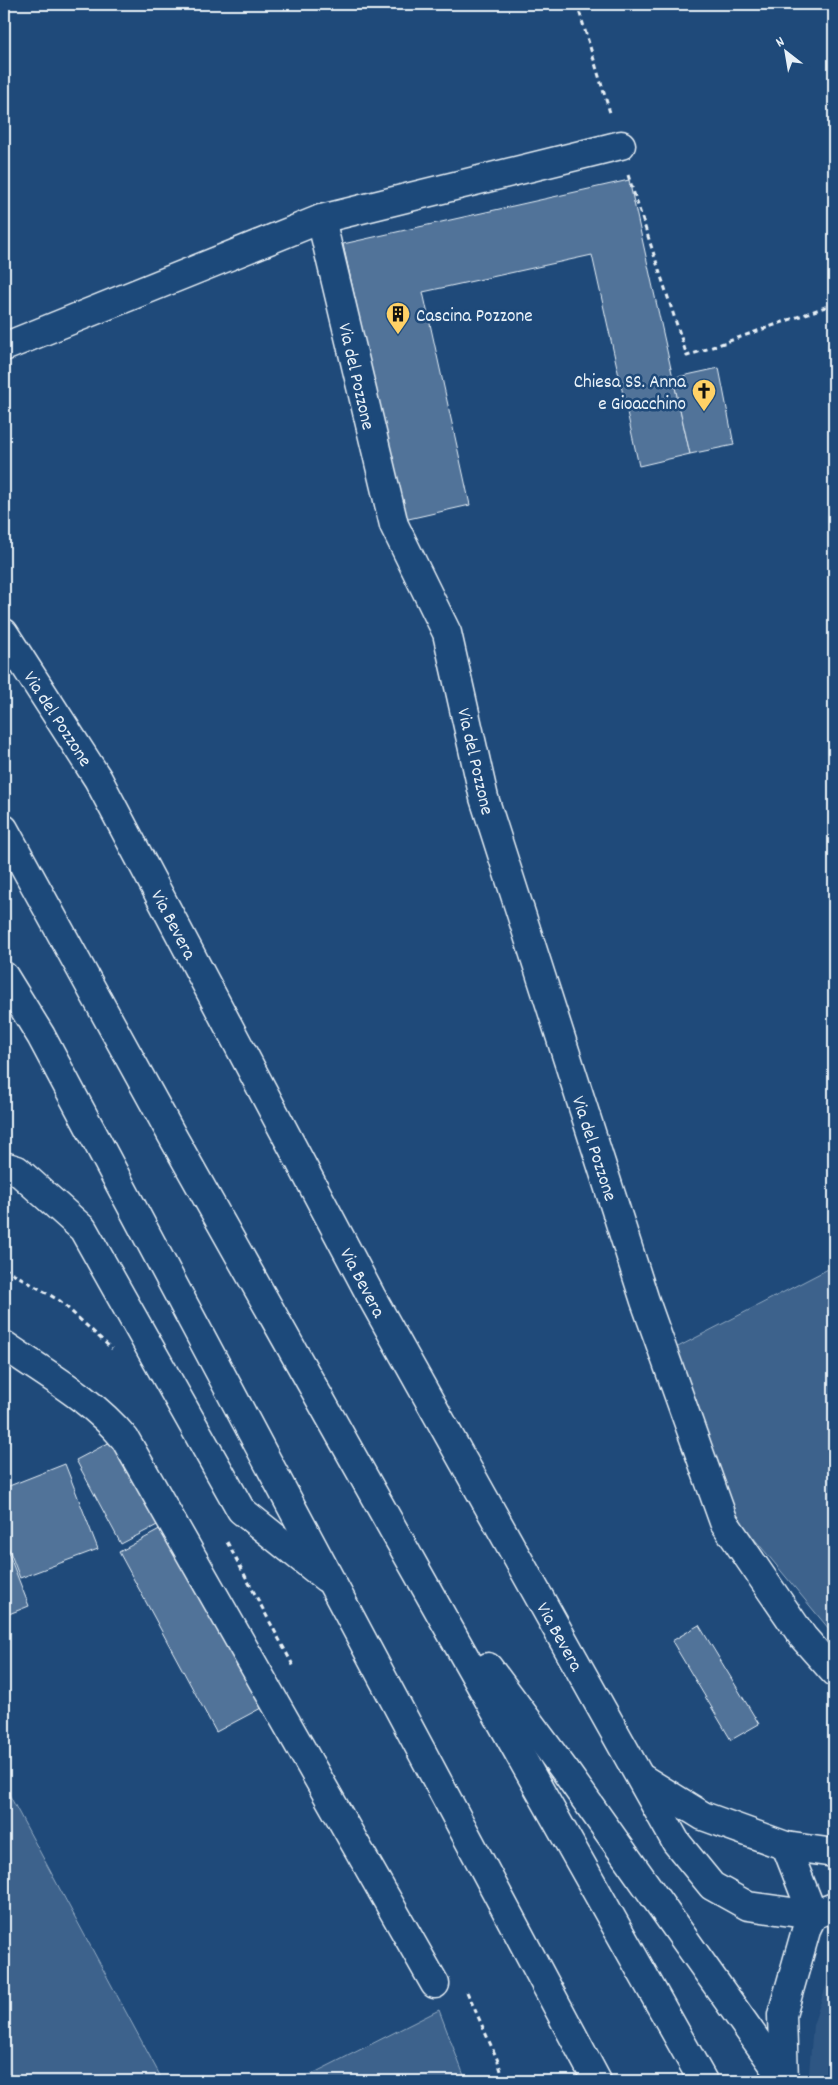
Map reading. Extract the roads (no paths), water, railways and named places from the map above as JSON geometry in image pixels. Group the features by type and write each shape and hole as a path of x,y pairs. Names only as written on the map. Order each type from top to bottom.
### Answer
{"main road":[{"path":"4,347 321,219 621,146"},
{"name":"Via del Pozzone","path":"321,219 394,525 448,633 484,798 645,1301 724,1522 803,1637 834,1672"},
{"name":"Via del Pozzone","path":"4,633 98,779"},
{"name":"Via Bevera","path":"98,779 371,1296 642,1778 676,1842 712,1886 748,1906 823,1911"},
{"path":"4,829 179,1148 703,2081"},
{"path":"4,976 41,1036 335,1584 597,2081"},
{"path":"4,1166 17,1170 83,1229 241,1510 335,1584"},
{"path":"4,1345 91,1405 111,1422 125,1440 435,1984"},
{"path":"419,1574 566,1772 783,2080"},
{"name":"Via Bevera","path":"642,1778 703,1816 786,1846 834,1853"},
{"path":"783,2080 782,2015 806,1927 823,1911 786,1846"}],"place":[{"name":"Cascina Pozzone","path":"398,335"},
{"name":"Chiesa SS. Anna e Gioacchino","path":"704,412"}]}
